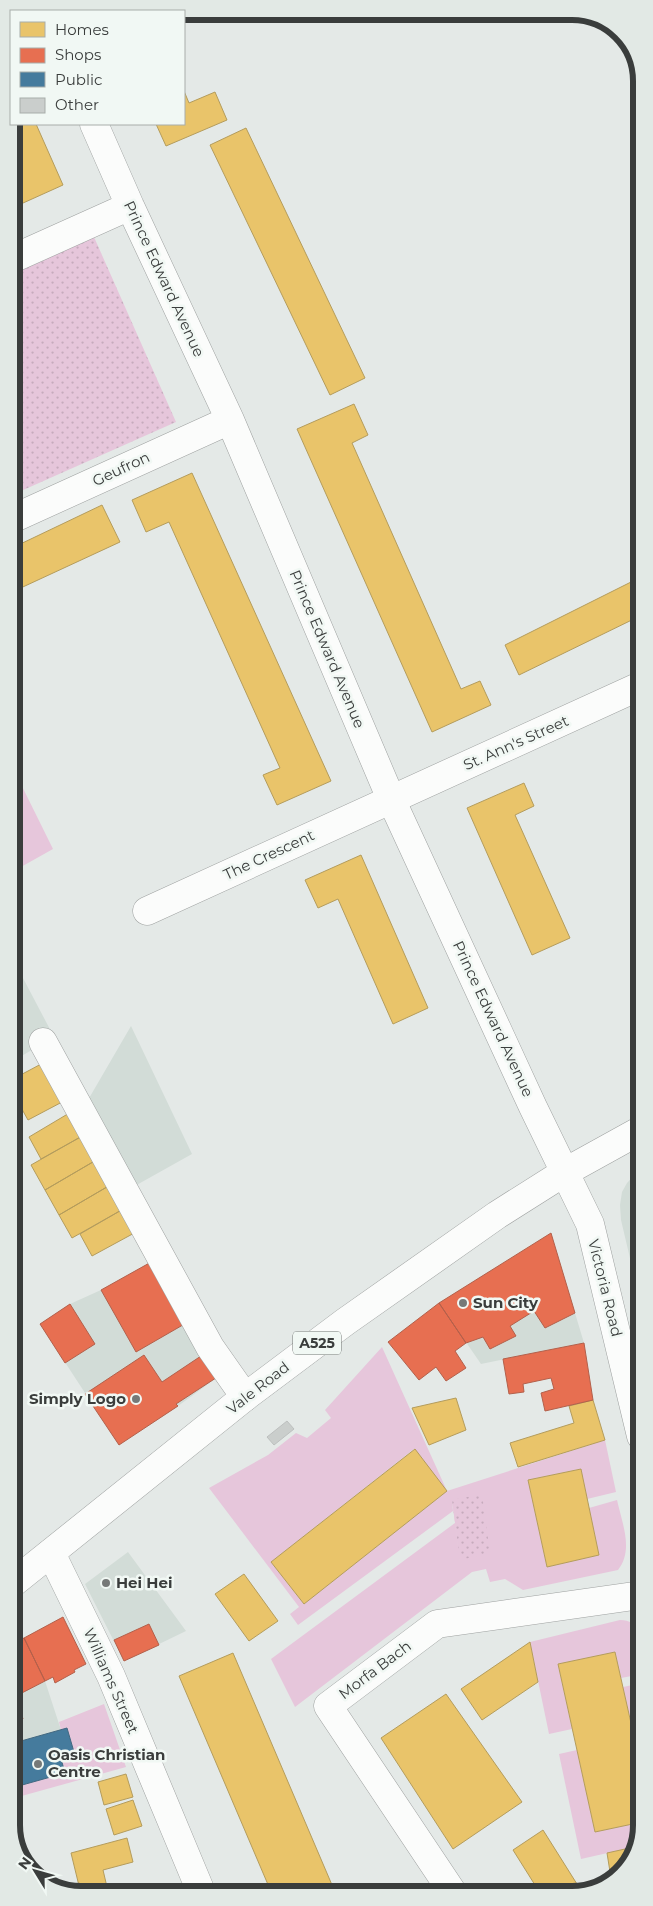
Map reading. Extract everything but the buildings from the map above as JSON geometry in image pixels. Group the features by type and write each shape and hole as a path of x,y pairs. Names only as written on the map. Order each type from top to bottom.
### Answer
{"street":[{"name":"Prince Edward Avenue","path":"94,125 130,206 230,420 392,799 565,1172"},
{"path":"20,255 130,206"},
{"name":"Geufron","path":"20,515 230,420"},
{"name":"St. Ann's Street","path":"392,799 633,689"},
{"name":"The Crescent","path":"147,911 392,799"},
{"path":"43,1042 210,1347 245,1397"},
{"name":"Vale Road","path":"20,1575 51,1553 245,1397 345,1322 497,1215 565,1172 633,1134"},
{"name":"Victoria Road","path":"565,1172 590,1224 633,1403"},
{"name":"Williams Street","path":"51,1553 111,1676 199,1886"},
{"name":"Morfa Bach","path":"448,1886 328,1706 437,1624 633,1596"}],"shaded area":[{"path":"94,237 176,422 20,491 20,269"},
{"path":"20,782 53,849 20,868"},
{"path":"20,972 54,1037 20,1057"},
{"path":"131,1026 192,1154 133,1187 88,1100"},
{"path":"633,1177 633,1271 621,1220 620,1205 622,1192"},
{"path":"551,1233 584,1343 481,1364 439,1303"},
{"path":"153,1261 222,1374 119,1445 40,1324 70,1304 101,1290"},
{"path":"382,1347 447,1491 605,1440 616,1492 587,1499 580,1469 528,1480 547,1567 599,1555 589,1508 617,1500 624,1527 626,1545 623,1562 618,1570 523,1590 505,1579 490,1582 486,1569 472,1572 295,1707 271,1659 455,1523 460,1560 452,1500 453,1511 298,1625 290,1614 299,1607 209,1488 268,1455 296,1433 307,1438 331,1418 325,1410","holes":["414,1449 447,1491 304,1604 271,1562"]},
{"path":"482,1494 490,1553 460,1560 452,1500"},
{"path":"128,1552 186,1631 124,1661 85,1584"},
{"path":"620,1620 630,1622 633,1624 633,1676 621,1678 615,1652 558,1664 572,1729 549,1734 530,1642"},
{"path":"24,1638 45,1681 61,1730 20,1741 20,1640"},
{"path":"633,1685 633,1731 623,1687"},
{"path":"104,1704 126,1767 20,1796 20,1786 65,1773 60,1755 61,1730 59,1722"},
{"path":"577,1750 595,1832 633,1824 628,1848 581,1859 559,1754"}],"place":[{"name":"Sun City","path":"463,1303"},
{"name":"Simply Logo","path":"136,1399"},
{"name":"Hei Hei","path":"106,1583"},
{"name":"Oasis Christian Centre","path":"38,1764"}]}
